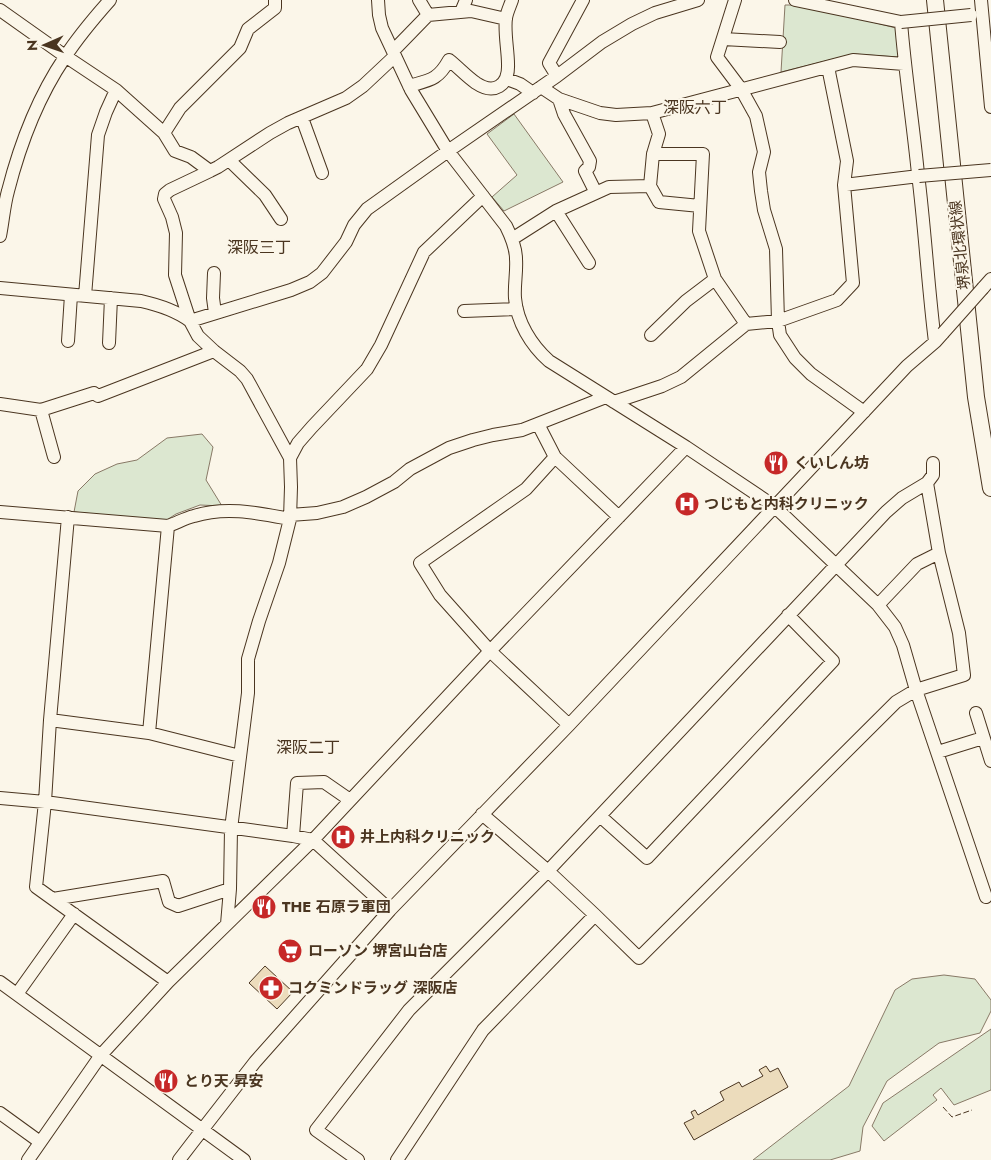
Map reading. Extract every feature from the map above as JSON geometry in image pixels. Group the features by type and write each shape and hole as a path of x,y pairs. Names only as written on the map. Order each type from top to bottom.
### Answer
{"main road":[{"name":"堺泉北環状線","path":"935,0 976,397 991,488"}],"street":[{"path":"0,236 4,194 20,148 49,82 65,56 110,0"},
{"path":"164,133 180,108 240,48 248,29 275,8 275,0"},
{"path":"378,0 382,28 409,86 448,151 506,226 512,238 516,258 515,298 517,309 530,339 539,352 549,361 686,447 774,506 878,605 895,627 903,645 916,690 986,897"},
{"path":"419,0 428,15"},
{"path":"409,86 436,78 444,70 449,60 477,84 494,88 502,86 507,79 506,18 512,0"},
{"path":"557,76 549,63 583,0"},
{"path":"190,321 310,282 322,273 346,242 354,225 367,209 624,28 640,20 661,5 698,0"},
{"path":"735,0 717,57 741,89 756,116 764,152 760,172 761,191 764,210 776,249 780,335 795,358 811,374 864,412"},
{"path":"802,1 901,22 982,10 991,107"},
{"path":"227,924 230,889 231,828 248,693 248,659 258,621 279,563 290,517 290,458 247,379 198,336 190,321 175,275 176,233 172,217 164,199 165,194 229,160 270,133 346,98 364,86 428,15 464,6 471,11 506,18"},
{"path":"0,10 116,90 164,133 175,151 191,157 210,171"},
{"path":"901,22 904,64 919,176 931,314 939,337"},
{"path":"723,39 780,42"},
{"path":"507,79 600,113 652,113 853,60 904,64"},
{"path":"0,512 168,526 192,516 207,513 230,511 255,512 290,517 343,507 387,486 410,469 449,448 493,435 522,430 610,399 662,386 681,377 746,324 778,321 837,300 853,283 844,185 847,160 828,67"},
{"path":"84,296 98,135 116,90"},
{"path":"559,99 564,114 590,161 590,166 585,171 596,193"},
{"path":"652,113 659,134 653,154 650,186 659,202 700,206"},
{"path":"302,118 322,173"},
{"path":"653,154 703,154 699,231 715,279 746,324"},
{"path":"229,160 265,195 281,219"},
{"path":"844,185 991,170"},
{"path":"512,238 556,211 609,187 650,186"},
{"path":"290,458 298,442 367,369 381,344 424,252 483,196"},
{"path":"556,211 589,263"},
{"path":"214,273 212,287 215,313"},
{"path":"651,335 686,301 715,279"},
{"path":"179,1160 255,1062 390,910 569,725 774,506 907,366 939,337 987,284"},
{"path":"0,288 142,300 180,314 190,321"},
{"path":"68,341 71,294"},
{"path":"109,343 112,298"},
{"path":"464,311 517,309"},
{"path":"0,404 41,410 94,393 98,396 214,351"},
{"path":"41,410 54,458"},
{"path":"538,424 555,457 619,517"},
{"path":"28,1160 101,1055 168,982 312,840 686,447"},
{"path":"555,457 526,489 420,563 440,595 490,651 569,725"},
{"path":"358,1160 316,1130 409,1010 548,871 886,512 902,498 927,483 933,475 933,463"},
{"path":"482,814 548,871 639,958 896,702 916,690 964,675 959,633 939,553 927,483"},
{"path":"68,518 50,720 45,802 36,887 168,982"},
{"path":"149,733 168,526"},
{"path":"878,605 917,564 939,553"},
{"path":"600,816 647,858 833,661 788,615"},
{"path":"976,713 991,761"},
{"path":"50,720 149,733 240,756"},
{"path":"938,752 983,738"},
{"path":"293,836 296,783 324,782 350,800"},
{"path":"0,798 45,802 312,840 390,910"},
{"path":"53,899 162,881 169,902 178,906 230,889"},
{"path":"17,994 74,914"},
{"path":"397,1160 483,1030 595,915"},
{"path":"0,982 244,1160"},
{"path":"0,1113 40,1142"}],"green space":[{"path":"785,5 805,5 896,28 900,53 898,57 854,54 781,72"},
{"path":"514,114 563,182 504,211 492,197 517,175 487,134"},
{"path":"202,434 213,447 206,480 222,506 200,505 176,514 165,521 74,512 78,491 95,474 117,464 137,460 167,438"},
{"path":"944,975 975,979 991,1000 991,1011 980,1033 939,1043 887,1081 863,1127 860,1151 830,1160 753,1160 849,1086 895,990 912,979"},
{"path":"991,1029 991,1090 954,1105 941,1088 933,1095 937,1100 884,1141 872,1126 883,1103"}],"building":[{"path":"265,966 293,992 277,1009 249,983"},
{"path":"766,1066 770,1072 778,1068 788,1087 694,1140 684,1123 694,1118 691,1112 695,1110 698,1115 724,1100 720,1092 739,1082 742,1087 763,1076 759,1070"}],"fence":[{"path":"943,1107 952,1117 972,1110"}],"place":[{"name":"くいしん坊","path":"776,463"},
{"name":"つじもと内科クリニック","path":"687,504"},
{"name":"井上内科クリニック","path":"343,837"},
{"name":"THE 石原ラ軍団","path":"264,907"},
{"name":"ローソン 堺宮山台店","path":"290,951"},
{"name":"コクミンドラッグ 深阪店","path":"271,988"},
{"name":"とり天 昇安","path":"166,1081"}],"district":[{"name":"深阪六丁","path":"695,107"},
{"name":"深阪三丁","path":"259,247"},
{"name":"深阪二丁","path":"308,747"}]}
